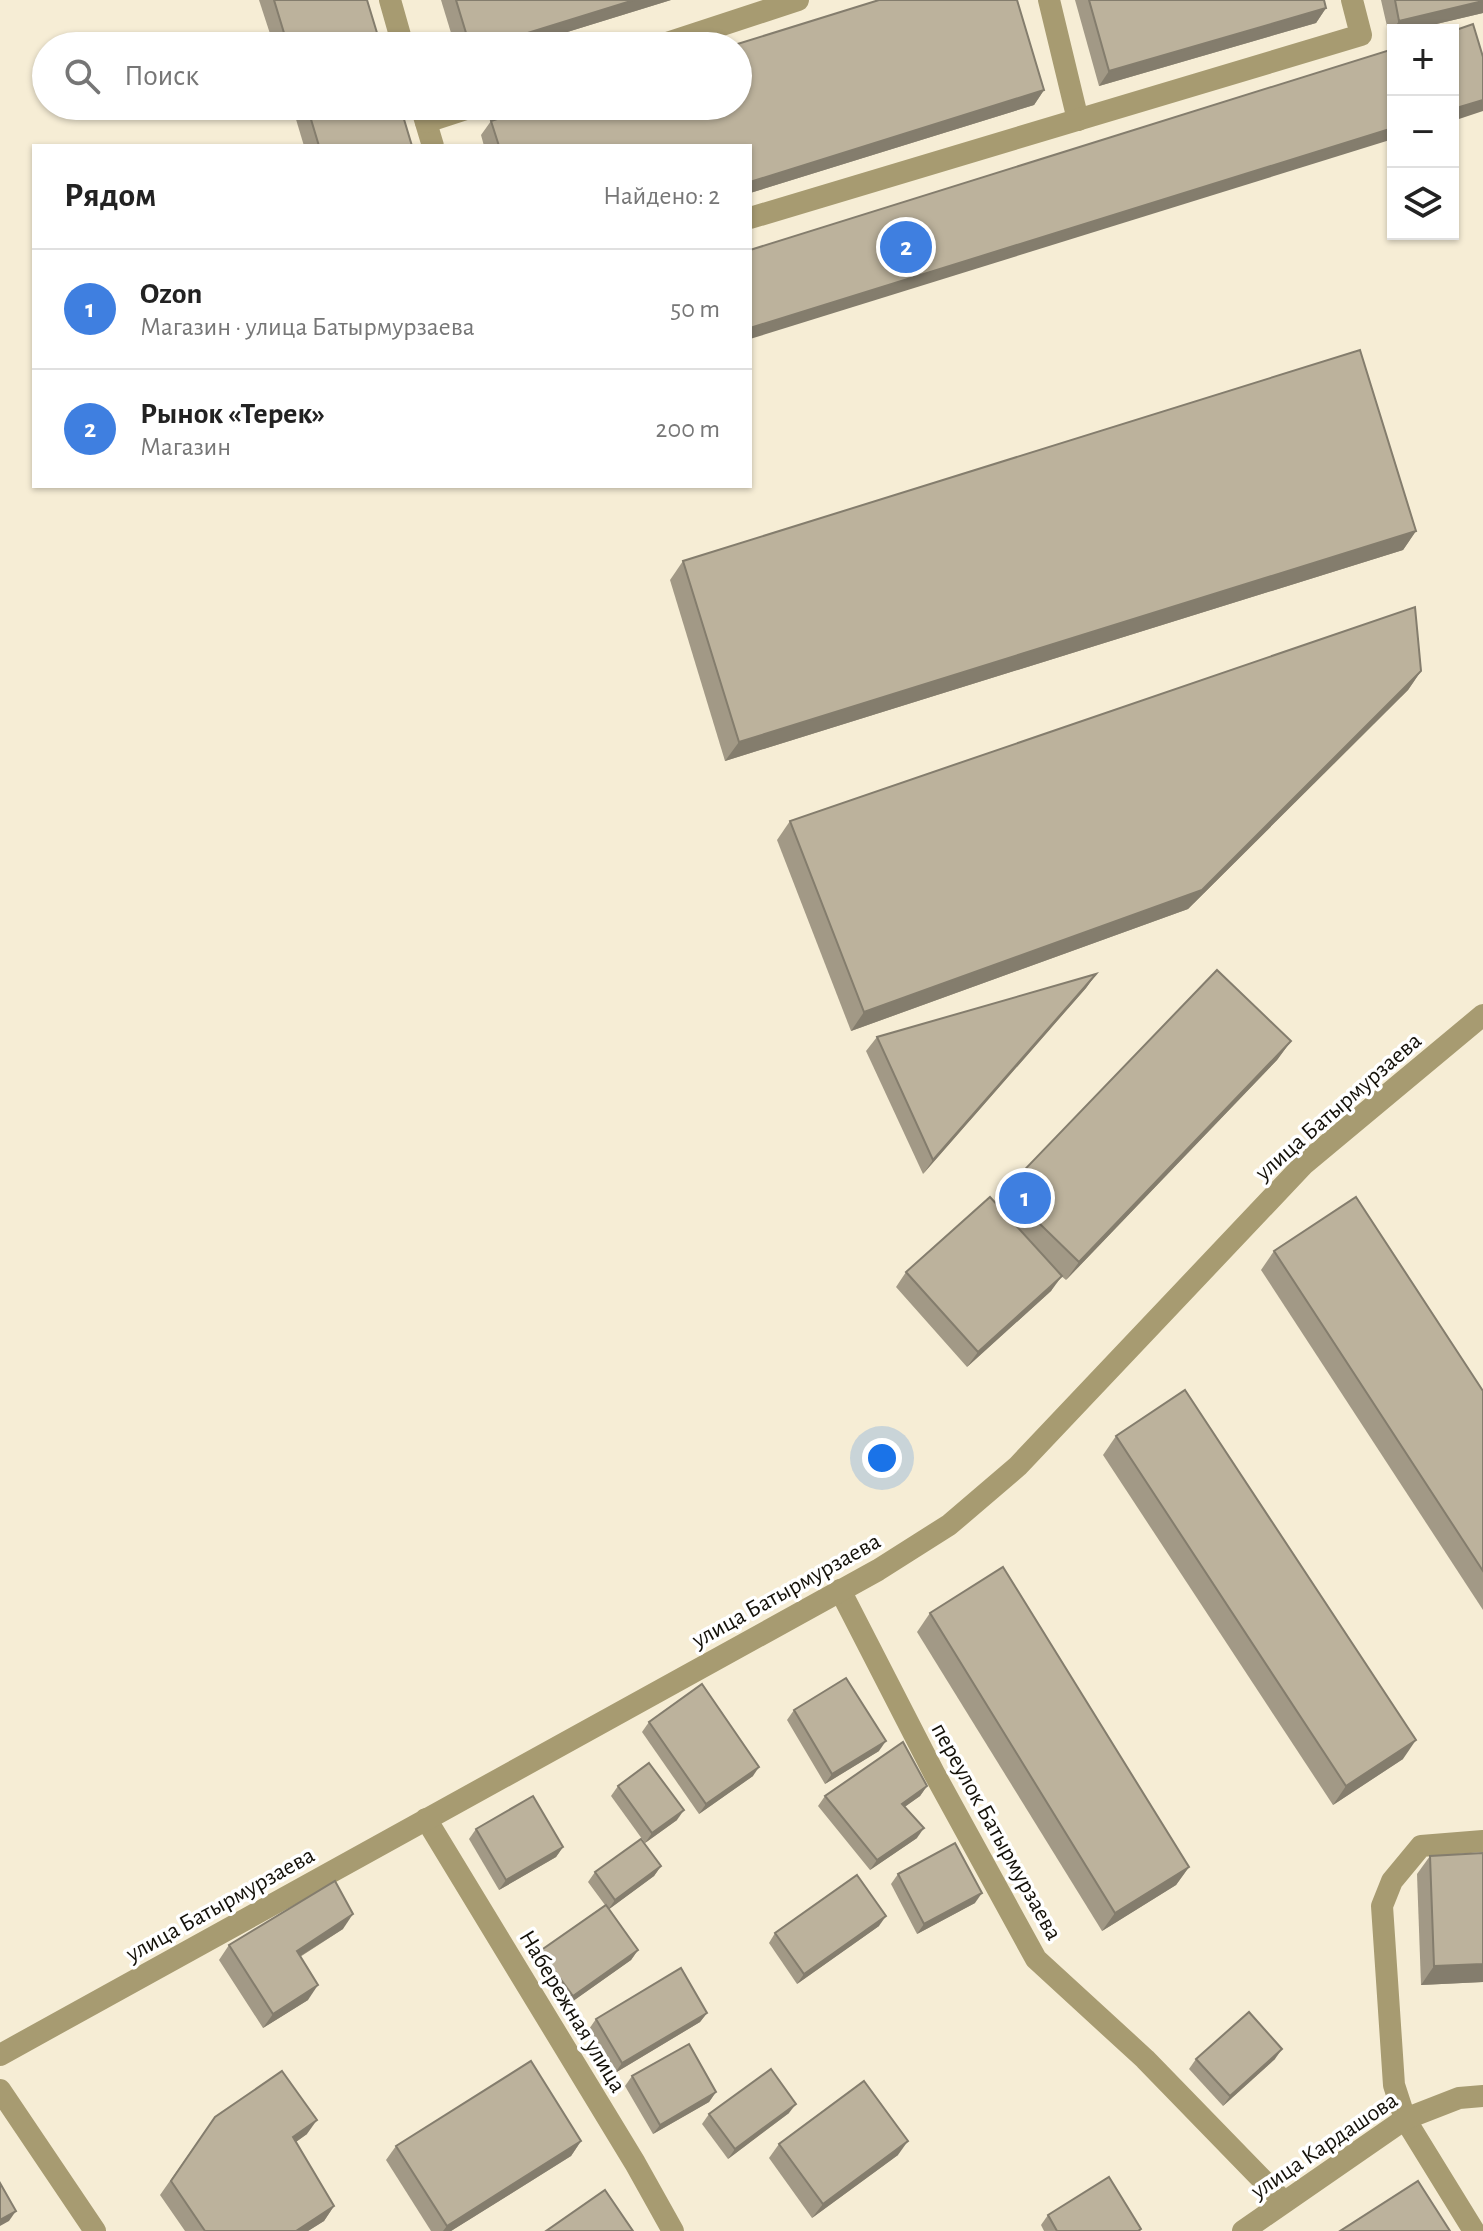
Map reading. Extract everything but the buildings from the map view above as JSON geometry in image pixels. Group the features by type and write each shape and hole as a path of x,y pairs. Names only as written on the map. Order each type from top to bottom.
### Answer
{"street":[{"path":"390,0 399,32"},
{"path":"701,32 798,0"},
{"path":"1049,0 1078,120"},
{"path":"752,217 1361,35 1352,0"},
{"path":"425,120 432,144"},
{"name":"улица Батырмурзаева","path":"0,2055 878,1570 949,1525 1018,1466 1304,1164 1483,1015"},
{"name":"переулок Батырмурзаева","path":"840,1590 934,1773 1036,1959 1145,2059 1284,2202"},
{"name":"Набережная улица","path":"426,1819 673,2231"},
{"path":"1474,2231 1405,2119 1394,2085 1382,1906 1392,1881 1421,1846 1483,1841"},
{"path":"0,2090 95,2231"},
{"name":"улица Кардашова","path":"1243,2231 1405,2119 1459,2098 1483,2096"}],"place":[{"name":"Рынок «Терек»","path":"906,247"},
{"name":"Ozon","path":"1025,1198"}]}
